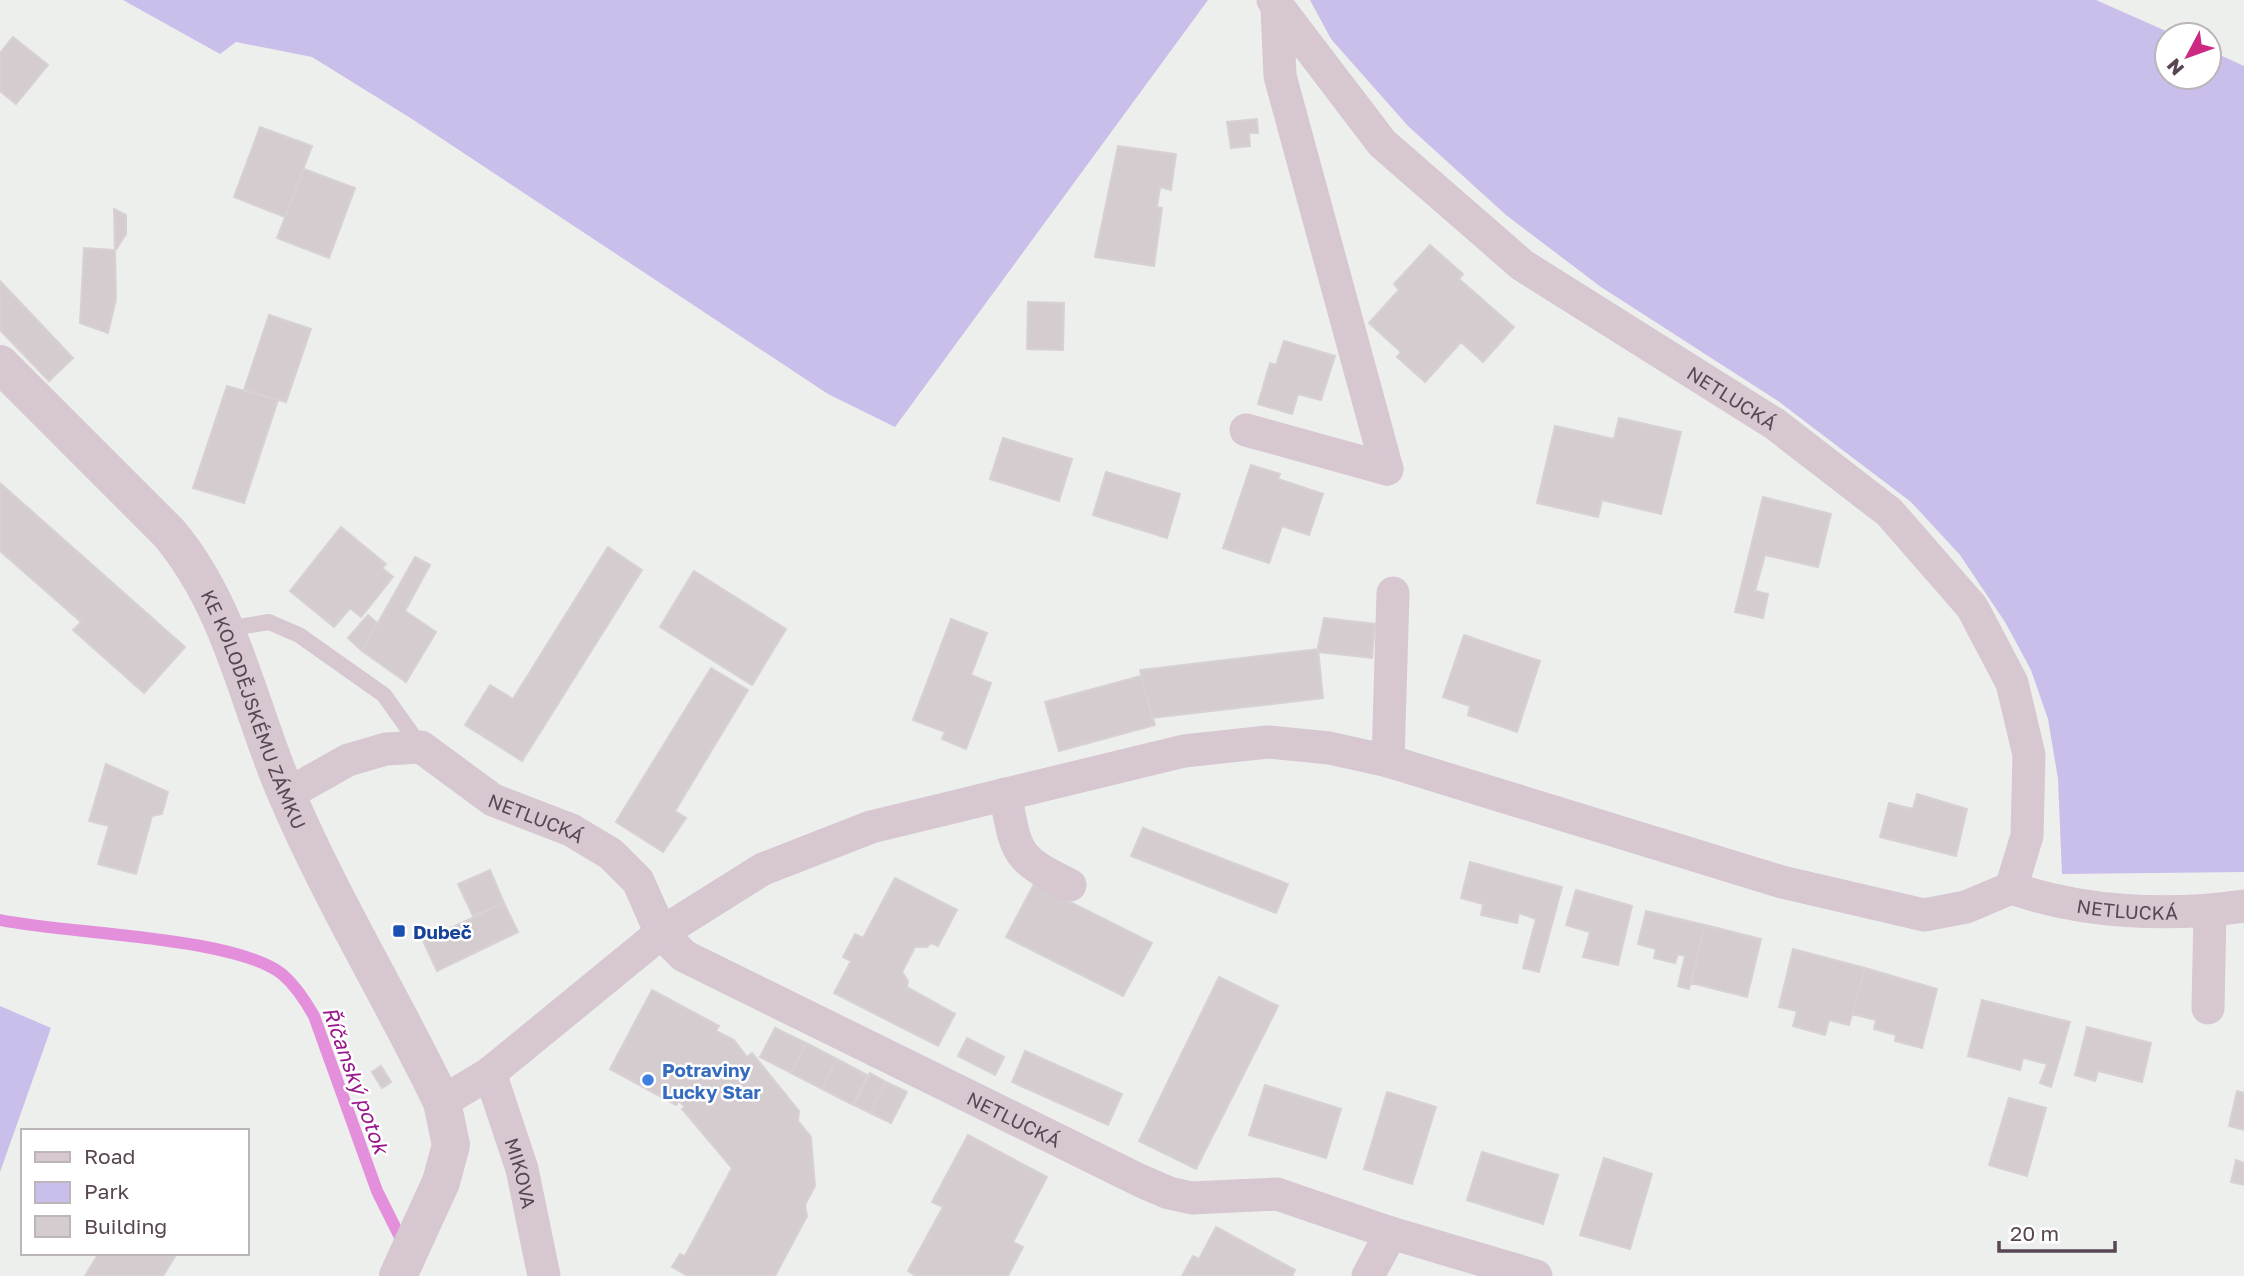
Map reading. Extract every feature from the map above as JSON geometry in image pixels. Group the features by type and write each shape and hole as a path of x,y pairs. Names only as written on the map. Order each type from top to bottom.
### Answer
{"street":[{"path":"1246,430 1387,469 1280,76 1275,4"},
{"name":"NETLUCKÁ","path":"1275,4 1382,144 1512,256 1775,425 1889,512 1972,607 2012,683 2029,755 2027,836 2011,888 2045,900 2090,909 2210,911 2244,906"},
{"name":"KE KOLODĚJSKÉMU ZÁMKU","path":"0,364 169,533 193,562 212,594 226,629 286,795 442,1102"},
{"path":"1388,761 1393,593"},
{"path":"398,1276 441,1182 451,1145 442,1102 490,1073 661,933 763,869 871,827 1005,794 1184,751 1268,743 1329,748 1388,761 1782,882 1924,915 1966,907 2011,888"},
{"path":"286,795 348,760 386,749 421,747"},
{"name":"NETLUCKÁ","path":"421,747 493,800 570,830 611,853 638,881 661,933 684,956 1169,1193 1192,1198 1277,1194 1391,1233 1536,1276"},
{"path":"1005,794 1015,844 1020,854 1038,870 1070,886"},
{"path":"2208,1008 2210,911"},
{"name":"MIKOVA","path":"490,1073 522,1169 544,1276"},
{"path":"1368,1276 1391,1233"}],"lane":[{"name":"NETLUCKÁ","path":"226,629 269,622 299,635 384,695 421,747"}],"green space":[{"path":"123,0 1208,0 895,427 828,394 412,119 312,57 236,42 220,54"},
{"path":"1310,0 2096,0 2153,25 2153,91 2223,91 2223,56 2244,66 2244,872 2062,874 2058,779 2048,719 2031,670 2005,622 1960,555 1911,502 1778,401 1601,287 1506,215 1408,126 1331,39"},
{"path":"0,1006 51,1028 0,1172"}],"building":[{"path":"13,37 48,65 16,104 0,91 0,53"},
{"path":"1257,119 1258,133 1249,133 1250,146 1231,148 1227,122"},
{"path":"260,127 312,146 285,217 234,197"},
{"path":"1118,146 1176,154 1171,190 1160,187 1157,207 1162,208 1154,266 1095,257"},
{"path":"304,169 355,188 329,258 277,238"},
{"path":"114,209 126,215 126,234 115,251 116,299 108,333 80,323 84,248 115,250"},
{"path":"1430,245 1463,274 1459,279 1514,327 1483,362 1461,342 1425,382 1397,357 1401,352 1369,323 1399,290 1394,284"},
{"path":"0,281 73,358 49,381 0,330"},
{"path":"1028,302 1064,303 1063,350 1027,349"},
{"path":"269,315 311,329 286,402 244,390"},
{"path":"1284,341 1335,356 1321,400 1298,394 1292,414 1258,404 1270,363 1276,365"},
{"path":"227,386 278,400 244,503 193,488"},
{"path":"1619,418 1681,432 1661,514 1602,500 1598,517 1537,503 1555,426 1614,439"},
{"path":"1003,438 1072,459 1059,501 990,479"},
{"path":"1251,465 1280,474 1278,479 1323,494 1309,535 1282,526 1269,563 1223,548"},
{"path":"1106,472 1180,494 1167,538 1093,515"},
{"path":"0,483 185,647 144,693 73,630 81,622 0,551"},
{"path":"1763,497 1831,514 1818,567 1765,555 1755,591 1768,594 1763,618 1735,612"},
{"path":"341,527 386,564 382,568 393,577 361,617 350,608 334,627 290,591"},
{"path":"608,547 642,570 522,761 465,725 490,685 513,699"},
{"path":"415,557 430,565 405,611 436,632 406,682 362,651"},
{"path":"694,571 786,629 752,685 660,627"},
{"path":"368,615 377,623 362,651 348,638"},
{"path":"1324,618 1375,624 1372,658 1317,652"},
{"path":"951,619 987,633 971,675 991,683 966,749 942,739 945,732 913,720"},
{"path":"1464,635 1540,661 1517,732 1468,715 1470,706 1443,697"},
{"path":"1318,649 1323,698 1152,718 1140,670"},
{"path":"711,668 748,690 675,811 686,818 663,852 616,822"},
{"path":"1141,676 1155,725 1059,751 1045,702"},
{"path":"106,764 168,792 162,814 152,816 136,874 98,864 109,826 89,821"},
{"path":"1917,794 1967,809 1956,856 1880,837 1889,803 1913,809"},
{"path":"1143,828 1288,884 1276,913 1131,856"},
{"path":"1470,862 1562,887 1539,972 1523,968 1536,919 1519,913 1517,923 1481,915 1483,904 1461,898"},
{"path":"490,870 504,903 473,916 458,884"},
{"path":"895,878 957,910 938,946 931,943 927,947 915,947 902,972 908,981 907,987 955,1014 938,1046 834,993 851,961 843,957 855,934 863,938"},
{"path":"1034,884 1152,943 1123,996 1006,937"},
{"path":"1576,890 1632,906 1618,965 1583,957 1590,932 1566,925"},
{"path":"504,903 518,932 437,971 423,941"},
{"path":"1646,911 1705,925 1689,989 1678,986 1685,956 1678,954 1675,963 1654,958 1656,949 1638,944"},
{"path":"1705,925 1761,939 1747,997 1691,983"},
{"path":"1793,949 1865,968 1849,1025 1829,1020 1825,1035 1793,1026 1797,1011 1779,1007"},
{"path":"1865,968 1937,989 1922,1048 1895,1041 1896,1035 1874,1029 1876,1020 1852,1014"},
{"path":"1219,977 1278,1006 1196,1169 1139,1141"},
{"path":"652,990 719,1026 716,1031 734,1040 747,1057 752,1053 799,1111 798,1121 811,1137 815,1186 805,1205 807,1216 775,1276 688,1276 672,1267 680,1254 685,1256 732,1168 682,1109 685,1107 679,1101 676,1105 610,1069"},
{"path":"1982,1000 2070,1022 2051,1087 2040,1083 2047,1064 2023,1058 2020,1070 1968,1056"},
{"path":"2087,1027 2151,1043 2142,1082 2098,1071 2095,1081 2075,1075"},
{"path":"775,1028 806,1043 791,1073 760,1057"},
{"path":"967,1038 1004,1057 995,1075 958,1056"},
{"path":"806,1043 837,1059 822,1089 791,1073"},
{"path":"1025,1051 1122,1094 1108,1125 1012,1082"},
{"path":"837,1059 867,1075 853,1105 822,1089"},
{"path":"381,1066 391,1082 382,1088 372,1072"},
{"path":"870,1073 886,1082 870,1113 854,1105"},
{"path":"886,1082 907,1092 891,1123 870,1113"},
{"path":"1265,1085 1341,1109 1326,1158 1249,1135"},
{"path":"2237,1091 2244,1093 2244,1130 2229,1126"},
{"path":"1387,1092 1436,1107 1412,1184 1364,1169"},
{"path":"2009,1098 2046,1108 2027,1176 1989,1165"},
{"path":"968,1135 1047,1177 1013,1242 1023,1247 1008,1276 916,1276 908,1271 943,1207 932,1202"},
{"path":"1482,1152 1558,1175 1543,1224 1467,1200"},
{"path":"1604,1158 1652,1174 1630,1249 1580,1235"},
{"path":"2236,1160 2244,1163 2244,1185 2231,1182"},
{"path":"1216,1227 1295,1270 1292,1276 1182,1276 1193,1256 1199,1259"},
{"path":"98,1255 176,1255 163,1276 85,1276"}],"waterway":[{"name":"Říčanský potok","path":"0,920 148,938 227,951 259,961 282,974 300,993 314,1016 377,1191 404,1245"}],"place":[{"name":"Dubeč","path":"399,931"},
{"name":"Potraviny Lucky Star","path":"648,1080"}]}
